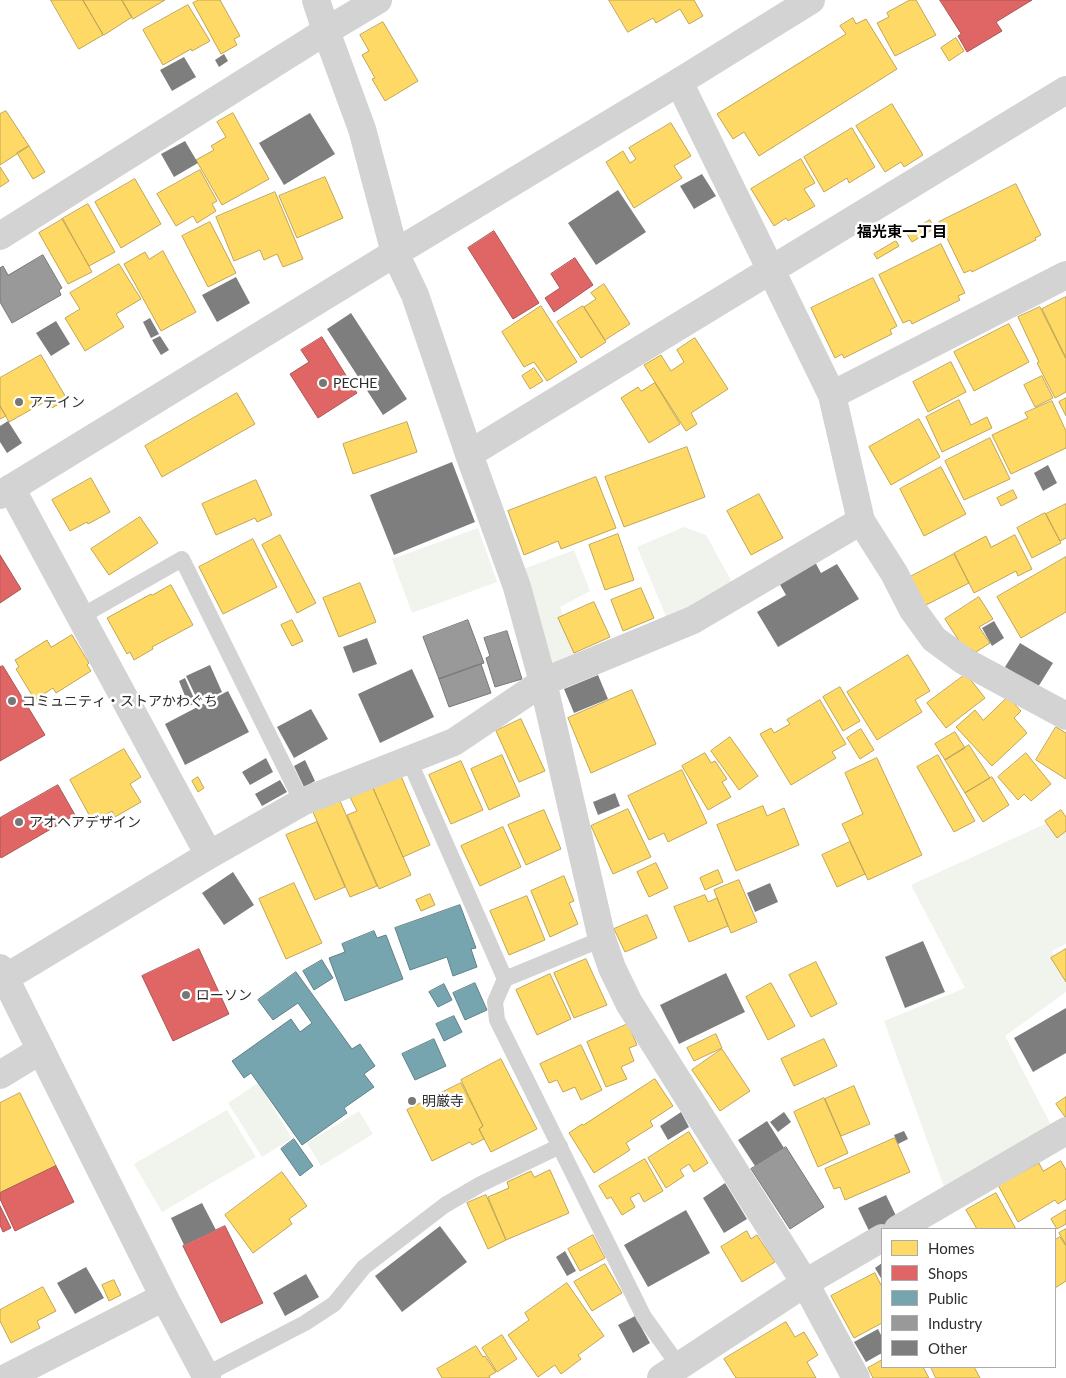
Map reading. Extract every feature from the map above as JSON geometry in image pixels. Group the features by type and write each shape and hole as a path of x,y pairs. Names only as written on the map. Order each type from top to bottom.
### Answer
{"street":[{"path":"316,0 362,129 395,253 414,295 517,587 543,682 602,940 612,968 629,1003 805,1283 856,1378"},
{"path":"0,236 378,0"},
{"path":"209,854 80,617 5,492 811,0"},
{"path":"679,82 832,395 861,521 894,573 913,610 934,639 964,661 1066,716"},
{"path":"470,454 1066,90"},
{"path":"832,395 1066,275"},
{"path":"206,1376 164,1297 3,973 302,802 454,742 543,682 693,620 861,521"},
{"path":"0,1075 41,1050"},
{"path":"900,1228 1066,1131"},
{"path":"670,1372 805,1283 881,1239"},
{"path":"6,1378 164,1297"}],"lane":[{"path":"80,617 182,558 302,802"},
{"path":"409,760 505,979"},
{"path":"602,940 505,979 495,1002 498,1020 670,1372"},
{"path":"206,1376 305,1323 334,1304 364,1267 445,1205 481,1184 560,1146"}],"shaded area":[{"path":"684,527 706,535 733,584 668,621 637,547"},
{"path":"478,528 497,582 412,613 392,559"},
{"path":"574,550 590,591 560,607 577,655 553,665 518,571"},
{"path":"1063,816 1066,818 1066,944 1052,951 1066,981 1066,992 1005,1036 1051,1125 944,1187 884,1021 965,988 911,885"},
{"path":"258,1083 292,1138 262,1157 228,1103"},
{"path":"227,1110 256,1157 162,1212 134,1164"},
{"path":"359,1111 373,1134 321,1166 307,1143"}],"building: Homes":[{"path":"51,0 83,0 103,35 79,49"},
{"path":"83,0 122,0 132,17 104,35"},
{"path":"122,0 165,0 133,19"},
{"path":"199,0 220,0 240,36 234,39 237,45 221,54 193,3"},
{"path":"609,0 694,0 703,16 689,24 680,9 656,23 653,18 628,32"},
{"path":"910,0 916,0 936,35 895,56 877,23 889,17 887,13"},
{"path":"188,5 210,41 192,51 191,49 163,65 143,30"},
{"path":"853,18 856,24 866,19 897,69 759,156 744,132 733,139 717,114 846,34 840,26"},
{"path":"383,22 418,81 385,101 372,79 375,78 362,55 369,51 360,35"},
{"path":"956,38 964,51 949,61 941,48"},
{"path":"892,104 923,155 904,167 901,162 885,172 856,126"},
{"path":"6,111 29,146 0,165 0,114"},
{"path":"233,113 269,179 222,205 196,160 214,150 211,146 226,137 217,122"},
{"path":"671,123 691,156 674,166 682,178 634,208 606,162 623,151 630,163 636,159 629,148"},
{"path":"852,128 875,167 849,183 847,178 824,192 804,157"},
{"path":"29,146 45,172 33,179 17,153"},
{"path":"801,159 815,183 804,189 815,206 788,221 786,218 774,226 751,189"},
{"path":"0,167 9,181 0,187"},
{"path":"200,170 217,201 212,204 216,211 197,223 193,216 176,226 157,194"},
{"path":"325,177 343,218 297,238 279,196"},
{"path":"135,179 161,224 121,248 95,202"},
{"path":"1016,184 1041,235 1035,238 1036,240 972,272 971,270 964,273 939,222"},
{"path":"275,192 303,259 283,267 277,254 264,260 260,250 234,261 216,217"},
{"path":"88,204 115,252 89,266 62,219"},
{"path":"63,219 92,272 68,284 39,233"},
{"path":"930,220 935,228 912,242 907,234"},
{"path":"210,222 236,273 208,287 182,236"},
{"path":"893,226 900,236 894,239 888,229"},
{"path":"896,241 899,246 877,259 874,254"},
{"path":"941,244 965,293 958,296 960,300 912,324 910,320 903,323 879,275"},
{"path":"163,251 196,312 161,331 124,264 145,252 149,259"},
{"path":"119,264 141,299 116,314 124,327 85,351 65,318 80,309 70,293"},
{"path":"873,278 897,326 890,330 892,334 844,358 842,354 835,358 811,308"},
{"path":"604,284 630,324 605,340 584,307 596,299 591,293"},
{"path":"1066,297 1066,358 1042,309"},
{"path":"541,306 577,362 547,381 534,362 524,367 502,332"},
{"path":"583,306 606,342 581,358 557,322"},
{"path":"1040,307 1066,359 1066,392 1055,398 1037,363 1039,362 1018,317"},
{"path":"1009,324 1029,362 974,391 954,352"},
{"path":"695,338 728,389 691,413 697,424 686,431 644,365 661,355 671,371 684,362 677,350"},
{"path":"41,355 67,399 52,408 48,400 9,422 0,406 0,378"},
{"path":"951,362 966,392 928,412 913,382"},
{"path":"534,368 543,381 530,389 522,376"},
{"path":"1042,376 1053,398 1035,407 1024,385"},
{"path":"655,383 680,424 649,443 621,398 638,387 641,391"},
{"path":"237,393 255,424 162,477 145,446"},
{"path":"1066,398 1066,416 1059,402"},
{"path":"959,400 971,425 987,417 992,428 942,452 926,417"},
{"path":"1052,401 1066,431 1066,448 1011,474 992,435 1028,418 1025,413"},
{"path":"0,406 6,416 0,419"},
{"path":"919,419 940,457 891,485 869,447"},
{"path":"407,422 417,452 353,474 343,444"},
{"path":"990,438 1010,479 964,500 945,461"},
{"path":"687,447 705,497 624,527 605,477"},
{"path":"941,467 966,514 924,536 900,489"},
{"path":"596,477 616,528 561,549 558,541 524,555 508,511"},
{"path":"91,478 110,512 70,531 52,500"},
{"path":"256,480 272,515 257,522 255,518 216,535 202,504"},
{"path":"1013,490 1017,498 1001,506 997,498"},
{"path":"759,494 783,538 751,555 727,511"},
{"path":"1066,504 1066,538 1060,541 1046,514"},
{"path":"1045,513 1061,543 1032,558 1017,528"},
{"path":"140,517 158,543 109,575 91,549"},
{"path":"618,534 634,580 605,590 589,545"},
{"path":"280,535 316,603 297,613 262,545"},
{"path":"1015,535 1032,569 1018,576 1016,571 974,593 954,553 986,536 991,547"},
{"path":"253,539 277,587 223,614 199,567"},
{"path":"954,554 969,583 924,606 910,577"},
{"path":"1066,557 1066,612 1021,638 997,597"},
{"path":"360,583 376,622 339,637 323,598"},
{"path":"171,585 193,625 152,647 153,649 134,660 130,652 127,654 107,618"},
{"path":"641,588 654,618 623,631 611,600"},
{"path":"979,597 993,619 979,627 990,643 976,652 961,644 945,619"},
{"path":"594,602 610,637 574,653 558,618"},
{"path":"292,620 303,641 292,646 281,625"},
{"path":"72,635 89,663 87,665 91,671 56,693 53,688 35,700 16,669 19,667 15,660 47,640 51,647"},
{"path":"908,655 930,691 915,700 922,712 877,740 847,692"},
{"path":"966,674 985,698 946,728 927,703"},
{"path":"840,687 860,721 843,731 823,697"},
{"path":"632,690 656,744 591,773 568,718"},
{"path":"1008,697 1021,711 1014,718 1027,733 992,766 956,727 975,710 983,720"},
{"path":"820,700 846,744 832,752 836,758 791,785 760,734 771,728 774,733 790,724 787,720"},
{"path":"521,719 545,771 519,782 496,731"},
{"path":"1056,727 1066,733 1066,779 1036,760"},
{"path":"861,729 874,750 860,759 847,738"},
{"path":"955,732 965,748 945,760 935,744"},
{"path":"730,737 758,776 739,790 711,751"},
{"path":"969,745 990,778 965,793 945,760"},
{"path":"124,749 141,777 130,784 141,802 115,817 112,811 93,822 70,780"},
{"path":"705,753 711,763 715,761 727,779 722,782 731,797 708,810 682,766"},
{"path":"1026,753 1051,784 1031,801 1024,794 1018,800 998,777"},
{"path":"502,755 520,796 489,810 471,769"},
{"path":"938,755 975,821 954,832 917,767"},
{"path":"877,758 922,855 868,880 842,824 863,814 845,773"},
{"path":"461,761 483,810 451,824 429,775"},
{"path":"682,770 707,823 668,842 664,833 649,840 628,796"},
{"path":"401,776 430,845 403,857 373,788"},
{"path":"198,777 204,788 198,792 192,781"},
{"path":"992,777 1009,805 983,822 965,793"},
{"path":"373,788 411,875 379,889 347,815 357,811 350,797"},
{"path":"340,801 377,886 350,897 313,812"},
{"path":"763,806 767,816 784,808 799,845 736,871 717,825"},
{"path":"628,809 651,857 613,874 591,826"},
{"path":"544,810 561,849 526,865 508,825"},
{"path":"1061,810 1066,817 1066,831 1057,838 1045,821"},
{"path":"317,822 345,887 315,900 286,835"},
{"path":"503,827 521,867 480,886 461,846"},
{"path":"850,842 865,874 837,887 822,855"},
{"path":"656,863 668,888 649,897 637,872"},
{"path":"718,870 723,882 705,890 700,878"},
{"path":"564,876 574,901 569,903 578,924 550,937 531,891"},
{"path":"739,880 757,922 731,933 714,890"},
{"path":"294,883 322,943 286,959 259,899"},
{"path":"430,894 435,905 421,911 416,900"},
{"path":"705,895 708,902 717,898 728,926 689,942 674,907"},
{"path":"527,896 545,940 509,955 490,911"},
{"path":"647,915 657,938 625,952 614,929"},
{"path":"1066,949 1066,982 1051,958"},
{"path":"586,959 607,1005 574,1018 554,973"},
{"path":"816,962 837,1004 811,1017 789,975"},
{"path":"550,974 571,1019 537,1035 516,990"},
{"path":"771,983 795,1026 768,1040 746,997"},
{"path":"628,1024 637,1045 629,1048 634,1061 621,1067 627,1079 606,1087 587,1042"},
{"path":"716,1034 722,1048 694,1061 687,1048"},
{"path":"824,1039 837,1066 794,1086 781,1059"},
{"path":"581,1045 602,1090 581,1100 575,1087 563,1092 557,1080 549,1083 540,1064"},
{"path":"722,1049 750,1091 720,1111 692,1070"},
{"path":"501,1059 537,1129 491,1152 479,1129 483,1126 461,1080"},
{"path":"655,1079 673,1106 650,1121 653,1126 626,1143 630,1150 594,1173 569,1133"},
{"path":"461,1083 483,1126 479,1129 484,1139 472,1145 470,1142 432,1161 407,1110"},
{"path":"854,1086 870,1124 841,1136 825,1099"},
{"path":"20,1093 56,1166 0,1193 0,1103"},
{"path":"1066,1097 1066,1117 1065,1117 1056,1104"},
{"path":"824,1098 848,1153 818,1167 794,1112"},
{"path":"689,1132 708,1163 694,1172 689,1164 680,1170 684,1176 666,1188 648,1158"},
{"path":"895,1138 910,1172 845,1200 840,1187 834,1189 825,1169"},
{"path":"645,1159 663,1191 644,1202 639,1193 630,1198 635,1207 622,1215 611,1197 607,1199 599,1186"},
{"path":"1061,1161 1066,1170 1066,1199 1058,1204 1055,1200 1018,1222 998,1185 1039,1163 1043,1171"},
{"path":"550,1170 569,1213 506,1240 488,1197 509,1188 507,1182 531,1171 534,1177"},
{"path":"282,1172 307,1206 289,1219 292,1224 253,1253 225,1215"},
{"path":"996,1193 1015,1228 976,1228 966,1210"},
{"path":"486,1195 506,1240 488,1249 467,1203"},
{"path":"1066,1210 1066,1224 1057,1229 1051,1219"},
{"path":"1066,1229 1066,1245 1059,1233"},
{"path":"747,1231 751,1239 757,1235 775,1262 742,1282 721,1247"},
{"path":"593,1235 605,1258 580,1271 568,1249"},
{"path":"1060,1237 1066,1246 1066,1281 1056,1287 1056,1239"},
{"path":"605,1264 622,1293 592,1311 574,1282"},
{"path":"875,1273 881,1285 881,1324 854,1338 831,1296"},
{"path":"114,1280 121,1295 109,1301 102,1285"},
{"path":"567,1283 604,1336 578,1355 581,1359 561,1374 555,1365 538,1377 508,1335 529,1320 525,1313"},
{"path":"43,1287 56,1311 37,1321 40,1328 11,1343 0,1321 0,1310"},
{"path":"786,1322 795,1337 804,1332 818,1355 807,1362 816,1378 736,1378 724,1359"},
{"path":"502,1335 517,1359 497,1372 482,1348"},
{"path":"476,1346 496,1372 489,1376 490,1378 442,1378 437,1369"},
{"path":"881,1361 881,1368 924,1368 929,1378 873,1378 868,1368"},
{"path":"931,1368 975,1368 980,1378 936,1378"}],"building: Shops":[{"path":"940,0 1032,0 996,22 1002,31 967,52 958,36 961,34"},
{"path":"494,231 539,303 513,319 468,248"},
{"path":"575,258 593,285 554,312 545,298 560,288 551,274"},
{"name":"PECHE","path":"322,337 357,393 318,418 290,374 309,362 301,350"},
{"path":"0,555 21,589 0,603"},
{"name":"コミュニティ・ストアかわぐち","path":"3,666 45,735 0,761 0,667"},
{"path":"58,785 75,815 1,858 0,818"},
{"name":"ローソン","path":"199,949 229,1014 173,1041 142,976"},
{"path":"56,1166 74,1202 15,1231 0,1199 0,1193"},
{"path":"0,1206 11,1228 3,1232 0,1225"},
{"path":"225,1226 263,1303 221,1323 183,1246"}],"building: Public":[{"path":"460,905 476,948 471,949 477,967 453,976 447,957 410,970 395,928"},
{"path":"374,931 377,938 386,935 403,979 345,1001 329,958 345,952 342,944"},
{"path":"322,960 333,978 314,990 303,971"},
{"path":"296,972 352,1049 360,1044 375,1066 364,1074 374,1087 344,1108 347,1113 302,1145 251,1073 244,1078 232,1061 291,1019 300,1032 312,1023 298,1003 273,1020 258,1000"},
{"path":"475,983 487,1010 465,1020 453,993"},
{"path":"444,984 452,1000 438,1007 429,992"},
{"path":"454,1016 462,1032 444,1041 436,1024"},
{"path":"434,1039 446,1066 415,1080 402,1054"},
{"path":"294,1139 313,1166 300,1176 281,1149"}],"building: Industry":[{"path":"43,255 62,288 59,290 61,295 12,323 0,302 0,268 3,266 8,275"},
{"path":"468,620 484,663 439,679 423,637"},
{"path":"507,631 522,679 495,687 486,658 490,656 484,638"},
{"path":"481,664 491,693 449,707 439,679"},
{"path":"786,1147 824,1207 790,1229 751,1169"}],"building: Other":[{"path":"224,54 228,61 219,67 215,60"},
{"path":"184,57 196,77 172,91 160,70"},
{"path":"310,113 335,154 284,185 259,143"},
{"path":"185,141 198,163 174,177 161,154"},
{"path":"702,174 716,196 694,209 680,186"},
{"path":"618,190 646,232 596,265 568,223"},
{"path":"236,277 250,303 217,322 202,295"},
{"path":"351,313 407,399 383,415 327,329"},
{"path":"150,318 159,334 151,338 143,322"},
{"path":"56,321 70,344 51,356 36,333"},
{"path":"160,336 169,350 161,355 152,340"},
{"path":"8,421 22,443 7,453 0,442 0,426"},
{"path":"452,462 475,522 394,555 370,495"},
{"path":"1048,465 1057,483 1043,491 1034,473"},
{"path":"815,562 821,573 837,564 859,599 778,647 757,612 786,595 779,583"},
{"path":"994,621 1004,638 992,646 982,628"},
{"path":"367,638 377,664 353,673 343,647"},
{"path":"1020,643 1053,663 1038,687 1005,667"},
{"path":"210,665 222,692 199,703 186,676"},
{"path":"412,669 434,717 380,743 358,694"},
{"path":"598,675 608,699 574,713 564,689"},
{"path":"185,678 196,703 189,706 179,681"},
{"path":"228,691 249,732 185,765 165,724"},
{"path":"311,709 328,739 294,758 277,727"},
{"path":"266,758 273,772 250,785 242,772"},
{"path":"305,760 315,781 304,787 294,766"},
{"path":"280,780 287,792 262,806 255,794"},
{"path":"615,793 620,806 598,815 593,802"},
{"path":"233,872 254,905 224,925 202,893"},
{"path":"770,883 778,902 755,912 747,893"},
{"path":"923,941 945,992 905,1008 885,957"},
{"path":"726,973 745,1012 679,1044 660,1005"},
{"path":"1066,1008 1066,1053 1033,1072 1014,1038"},
{"path":"681,1112 689,1127 668,1140 660,1126"},
{"path":"784,1112 791,1122 778,1132 770,1122"},
{"path":"767,1121 784,1148 755,1166 738,1140"},
{"path":"904,1131 908,1139 898,1144 894,1135"},
{"path":"725,1183 747,1219 724,1233 703,1198"},
{"path":"886,1195 898,1220 870,1233 858,1208"},
{"path":"202,1203 216,1230 184,1245 171,1218"},
{"path":"686,1210 710,1253 648,1287 624,1245"},
{"path":"440,1226 467,1262 402,1312 375,1276"},
{"path":"565,1251 576,1271 567,1276 556,1257"},
{"path":"881,1264 881,1278 875,1268"},
{"path":"86,1267 104,1298 75,1314 57,1283"},
{"path":"306,1274 319,1297 285,1316 273,1293"},
{"path":"635,1316 650,1343 633,1353 618,1325"},
{"path":"878,1329 881,1335 881,1354 866,1362 854,1342"}],"place":[{"name":"PECHE","path":"323,383"},
{"name":"アテイン","path":"19,402"},
{"name":"コミュニティ・ストアかわぐち","path":"12,701"},
{"name":"アオヘアデザイン","path":"19,822"},
{"name":"ローソン","path":"186,995"},
{"name":"明厳寺","path":"412,1101"}],"district":[{"name":"福光東一丁目","path":"902,232"}]}
